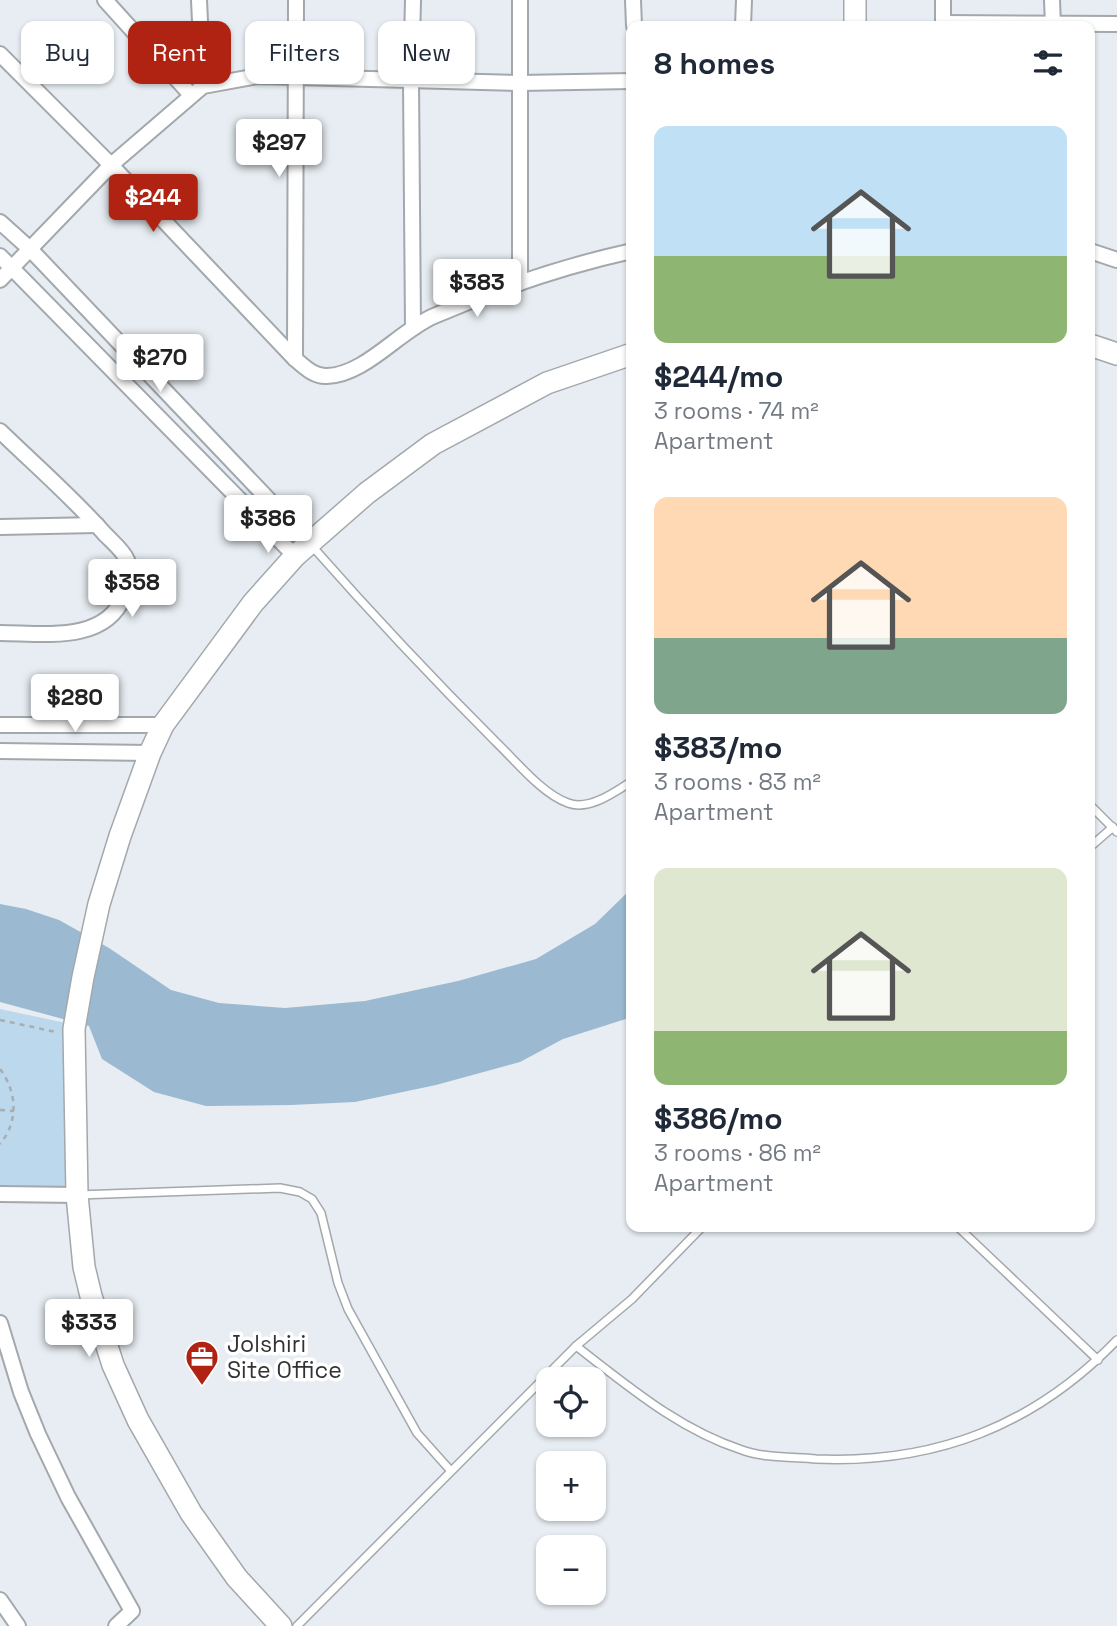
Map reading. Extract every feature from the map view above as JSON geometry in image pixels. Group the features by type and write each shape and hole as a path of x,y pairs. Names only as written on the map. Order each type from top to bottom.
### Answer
{"street":[{"path":"105,0 197,91"},
{"path":"197,91 199,0"},
{"path":"296,0 296,21"},
{"path":"412,21 413,0"},
{"path":"520,0 520,283"},
{"path":"633,0 634,21"},
{"path":"743,21 744,0"},
{"path":"855,0 855,21"},
{"path":"943,0 943,21"},
{"path":"1052,0 1053,21"},
{"path":"1095,24 1117,24"},
{"path":"0,54 313,374 327,376 345,372 432,317 565,268 626,253"},
{"path":"0,280 111,165 197,91 228,80 245,78"},
{"path":"475,82 626,81"},
{"path":"296,84 296,359"},
{"path":"411,84 413,328"},
{"path":"0,222 30,249 302,549"},
{"path":"1095,253 1117,260"},
{"path":"0,256 302,549"},
{"path":"1095,347 1117,354"},
{"path":"281,1626 237,1578 204,1531 138,1420 113,1365 91,1296 84,1267 77,1195 66,1031 92,931 120,836 150,752 163,725 253,603 302,549 367,493 433,444 547,383 626,356"},
{"path":"0,431 97,525 126,557 131,570 130,582 120,606 112,616 85,630 68,633 0,633"},
{"path":"0,527 97,525"},
{"path":"0,725 163,725"},
{"path":"0,751 150,752"},
{"path":"0,1194 77,1195"},
{"path":"0,1323 38,1434 78,1516 132,1611 116,1626"},
{"path":"0,1600 18,1626"}],"lane":[{"path":"302,549 357,597 465,711 532,778 559,799 569,804 593,803 626,784"},
{"path":"1095,810 1115,829 1095,843"},
{"path":"77,1195 280,1188 300,1192 312,1199 321,1213 338,1283 348,1309 417,1433 450,1470"},
{"path":"298,1626 450,1470 576,1346 632,1299 697,1232"},
{"path":"963,1232 1098,1360"},
{"path":"576,1346 658,1410 743,1451 835,1460 880,1458 971,1438 1001,1426 1047,1401 1098,1360 1117,1340"}],"path":[{"path":"0,1020 66,1031"},
{"path":"0,1069 9,1082 14,1111 12,1122 0,1144"},
{"path":"0,1110 14,1111"}],"shaded area":[{"path":"626,894 626,1019 563,1039 520,1062 436,1085 355,1102 206,1106 154,1092 102,1059 89,1026 0,1002 0,904 59,920 109,948 171,990 219,1003 285,1008 365,1001 458,981 536,959 595,924"},
{"path":"0,1009 66,1023 74,1188 0,1188"}],"place":[{"name":"Jolshiri Site Office","path":"202,1387"}]}
